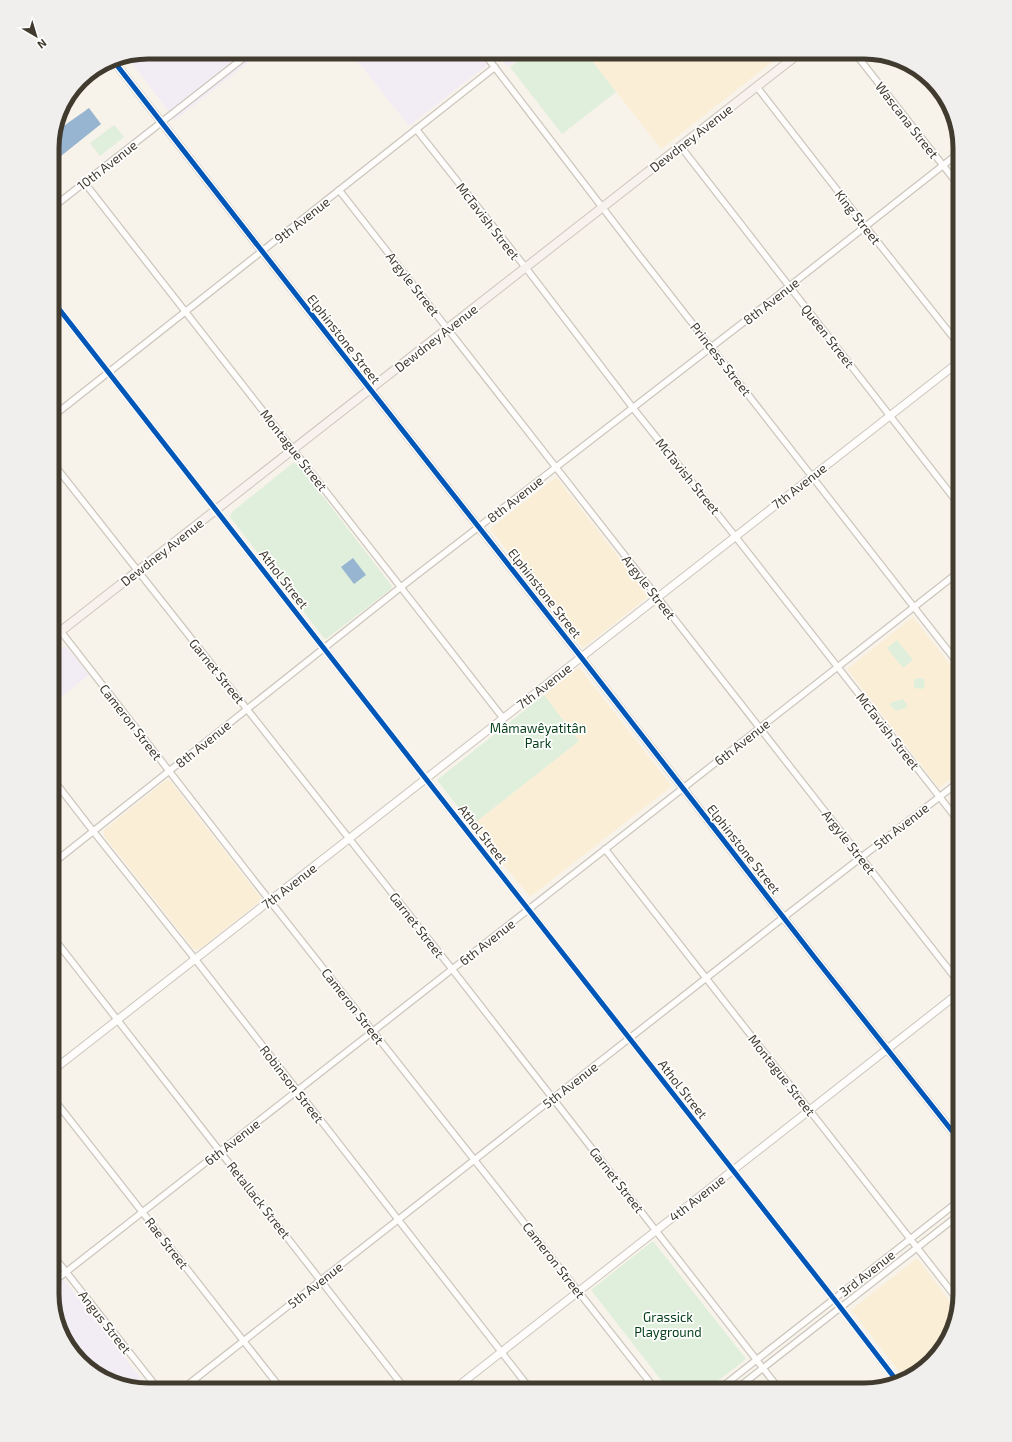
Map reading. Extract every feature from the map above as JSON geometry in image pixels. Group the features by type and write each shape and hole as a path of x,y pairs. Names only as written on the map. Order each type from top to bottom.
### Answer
{"main road":[{"name":"Dewdney Avenue","path":"61,631 293,448 370,390 792,59"}],"street":[{"name":"10th Avenue","path":"59,202 242,59"},
{"name":"Princess Street","path":"489,59 953,657"},
{"name":"Wascana Street","path":"860,59 953,178"},
{"name":"Elphinstone Street","path":"117,65 953,1132"},
{"name":"9th Avenue","path":"59,412 495,67"},
{"name":"King Street","path":"758,87 953,337"},
{"name":"McTavish Street","path":"416,129 526,268 633,408 953,814"},
{"name":"Queen Street","path":"681,147 953,497"},
{"name":"8th Avenue","path":"59,858 401,587 712,347 953,157"},
{"name":"Montague Street","path":"84,182 503,718"},
{"name":"Argyle Street","path":"340,190 953,975"},
{"name":"Athol Street","path":"59,309 894,1377"},
{"name":"7th Avenue","path":"59,1065 350,840 812,475 953,366"},
{"name":"Garnet Street","path":"59,471 452,969 775,1383"},
{"name":"6th Avenue","path":"59,1278 953,577"},
{"name":"Cameron Street","path":"59,629 270,901 651,1383"},
{"name":"Robinson Street","path":"59,787 92,831 195,959 525,1383"},
{"name":"5th Avenue","path":"190,1383 784,917 953,787"},
{"name":"Montague Street","path":"605,849 953,1294"},
{"name":"Retallack Street","path":"59,945 401,1383"},
{"name":"4th Avenue","path":"462,1383 953,998"},
{"name":"Rae Street","path":"59,1106 277,1383"},
{"name":"3rd Avenue","path":"727,1383 953,1205"},
{"name":"3rd Avenue","path":"744,1383 953,1220"},
{"name":"Angus Street","path":"59,1263 153,1383"}],"shaded area":[{"path":"148,59 253,59 175,120 130,61"},
{"path":"356,59 495,59 409,126"},
{"path":"501,59 518,59 508,67"},
{"path":"590,59 776,59 661,149"},
{"path":"556,477 649,596 583,648 490,529"},
{"path":"913,617 953,668 953,777 939,788 847,669"},
{"path":"66,646 89,675 59,699 59,651"},
{"path":"579,667 672,786 530,897 472,825 579,741 544,695"},
{"path":"168,780 260,897 259,902 201,948 196,950 104,836 104,830"},
{"path":"917,1258 952,1304 946,1328 935,1348 918,1365 901,1374 851,1310"},
{"path":"59,1273 145,1383 131,1381 109,1374 94,1365 77,1348 62,1317 59,1294"}],"green space":[{"path":"521,59 590,59 616,92 562,134 510,67"},
{"path":"114,125 124,137 100,156 90,143"},
{"path":"293,463 298,464 392,586 391,589 326,639 230,517 232,512"},
{"path":"897,640 913,660 903,668 887,648"},
{"path":"914,679 924,679 925,687 922,689 914,688"},
{"name":"Mâmawêyatitân Park","path":"544,695 579,741 472,825 437,780"},
{"path":"903,699 908,706 903,709 894,710 890,705 890,703"},
{"name":"Grassick Playground","path":"653,1241 746,1359 715,1383 664,1383 591,1290"}],"water":[{"path":"89,108 101,124 59,158 61,129"},
{"path":"353,558 366,575 354,584 341,567"}],"cycle path":[{"path":"117,65 953,1132"},
{"path":"59,309 894,1377"}]}
